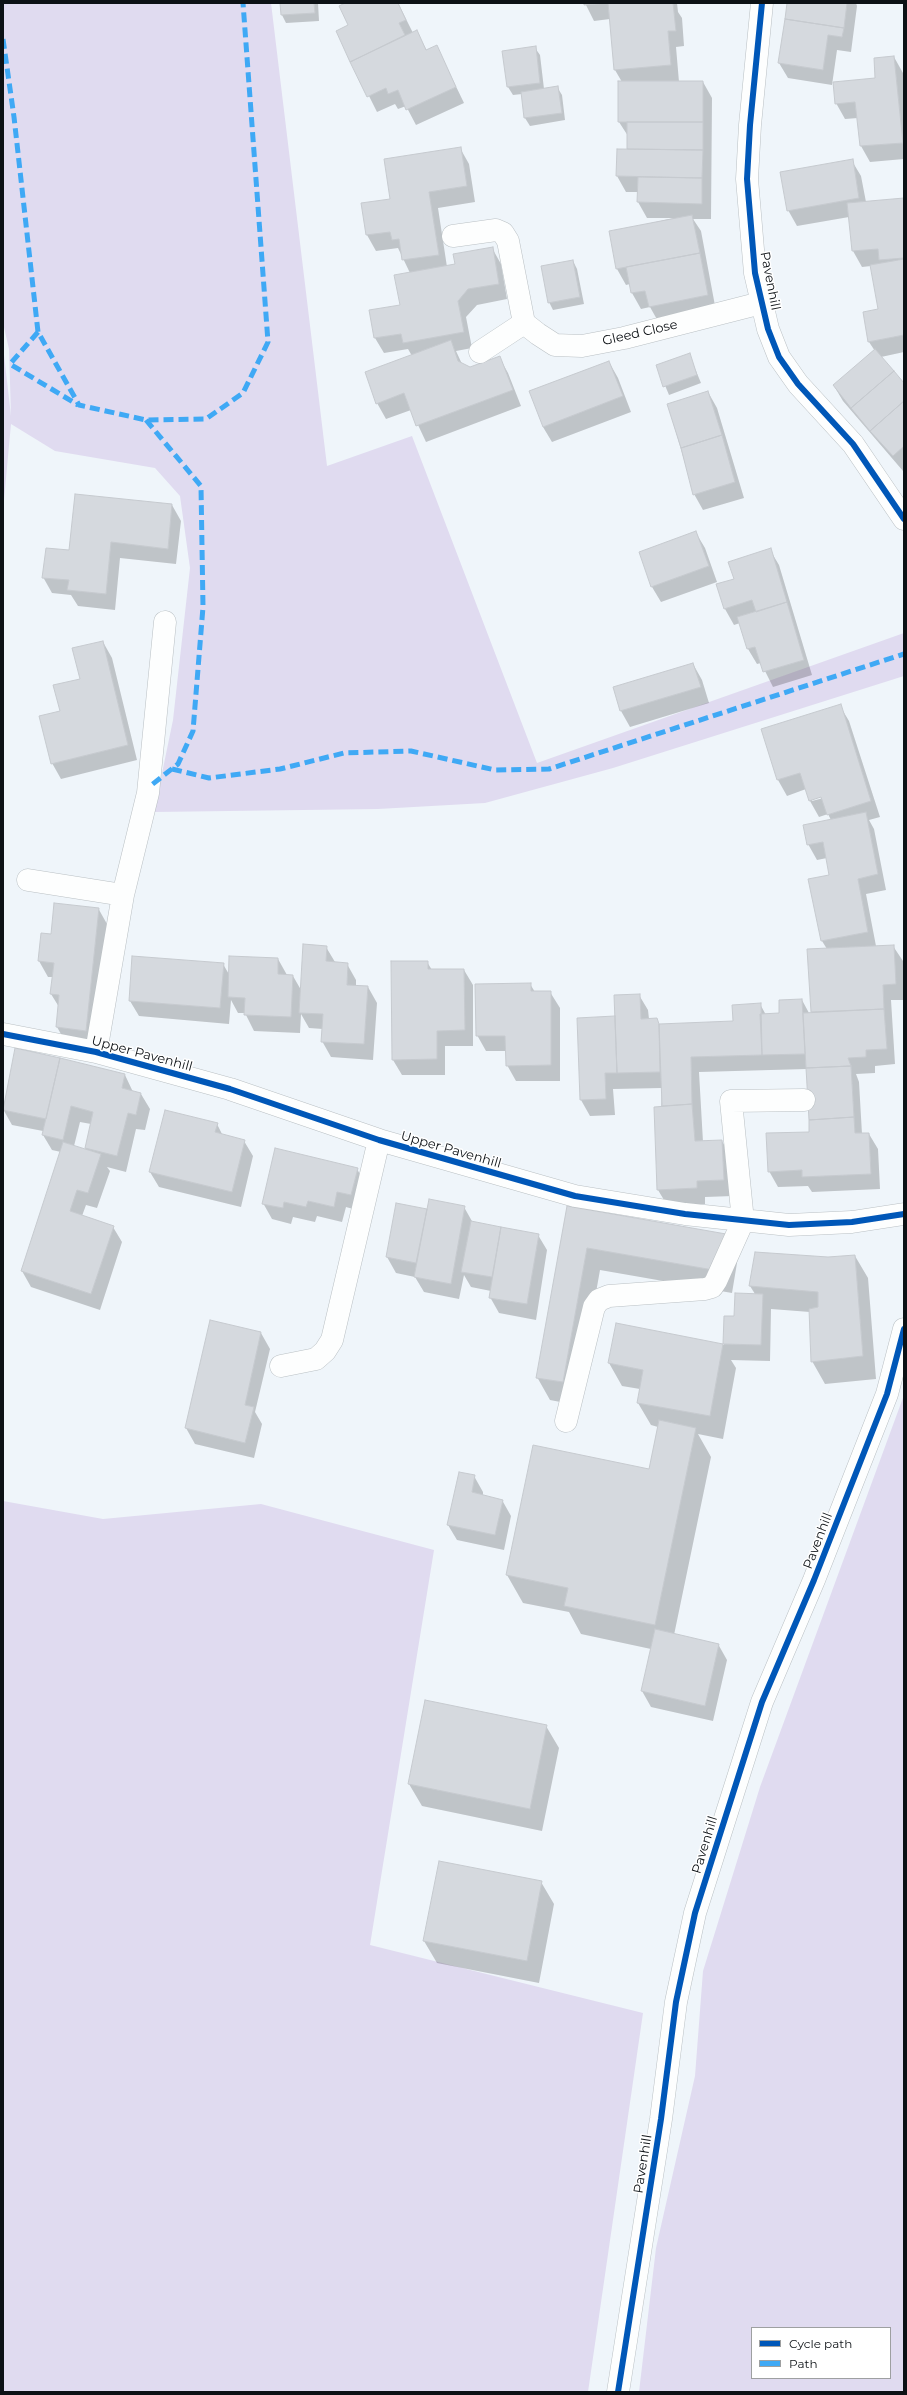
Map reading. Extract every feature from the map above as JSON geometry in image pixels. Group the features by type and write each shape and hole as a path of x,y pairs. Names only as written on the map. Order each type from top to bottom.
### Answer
{"street":[{"name":"Pavenhill","path":"762,3 750,125 747,179 755,273 762,303 779,357 798,384 853,444 904,519"},
{"path":"452,236 496,230 503,233 508,241 524,322 480,352"},
{"name":"Gleed Close","path":"524,322 538,334 555,345 582,346 624,338 762,303"},
{"path":"96,1052 123,895 149,787 166,622"},
{"path":"28,880 123,895"},
{"name":"Upper Pavenhill","path":"3,1034 96,1052 230,1090 379,1140 575,1196 743,1221 789,1225 836,1223 904,1214"},
{"path":"566,1421 594,1307 600,1300 609,1296 712,1287 743,1221 731,1101 804,1100"},
{"path":"281,1366 316,1359 326,1351 332,1340 379,1140"},
{"name":"Pavenhill","path":"618,2392 661,2119 676,2002 695,1913 762,1702 814,1580 887,1394 904,1329"}],"shaded area":[{"path":"3,3 271,3 327,466 412,436 537,763 904,633 904,676 613,768 485,803 378,809 154,812 173,720 190,568 180,496 155,468 55,451 11,424 3,511 3,346 11,416 9,349 3,323"},
{"path":"904,1395 904,2392 639,2392 656,2248 695,2076 703,1971 760,1787"},
{"path":"3,1501 103,1519 261,1504 434,1550 370,1945 643,2013 588,2392 3,2392"}],"building":[{"path":"280,3 314,3 315,13 281,15"},
{"path":"345,3 398,3 406,20 399,23 405,35 350,62 336,31 348,25 339,6"},
{"path":"584,3 608,3 584,5"},
{"path":"608,3 673,3 676,31 668,31 671,65 614,70"},
{"path":"787,3 847,3 844,28 785,19"},
{"path":"785,19 844,28 842,37 828,35 823,70 778,63"},
{"path":"417,30 426,50 437,45 456,87 406,110 398,90 388,94 386,88 367,97 350,62"},
{"path":"536,46 540,83 507,87 502,51"},
{"path":"894,56 903,143 860,146 855,102 835,104 833,82 875,78 874,58"},
{"path":"618,81 703,81 703,122 618,122"},
{"path":"558,86 562,113 524,118 521,92"},
{"path":"627,122 703,122 703,150 627,149"},
{"path":"461,147 467,186 429,192 439,255 402,260 399,239 392,240 390,232 366,235 361,203 390,199 384,159"},
{"path":"617,149 703,150 702,178 616,176"},
{"path":"853,159 859,198 787,211 780,172"},
{"path":"638,177 702,178 702,204 637,202"},
{"path":"904,198 904,258 879,260 878,249 852,251 847,203"},
{"path":"692,215 700,253 616,269 609,231"},
{"path":"493,247 499,284 468,289 458,301 464,332 403,343 401,334 374,338 369,310 400,305 394,275 455,264 453,254"},
{"path":"700,253 708,295 649,307 645,291 631,293 626,267"},
{"path":"904,259 904,335 868,342 863,312 878,309 870,265"},
{"path":"573,260 580,297 548,303 541,266"},
{"path":"451,340 458,361 470,367 500,356 513,390 416,426 404,393 376,404 365,372"},
{"path":"875,349 894,371 851,408 833,385"},
{"path":"690,353 697,375 663,387 656,365"},
{"path":"609,361 623,396 543,427 529,391"},
{"path":"894,371 904,383 904,401 870,431 851,408"},
{"path":"708,391 722,435 681,448 667,404"},
{"path":"904,401 904,446 893,456 870,431"},
{"path":"722,435 735,482 693,495 681,448"},
{"path":"75,494 172,504 168,549 111,542 106,594 67,590 69,580 42,578 46,548 69,550"},
{"path":"696,531 709,566 651,587 639,552"},
{"path":"771,548 787,602 756,612 752,600 724,609 716,584 734,579 728,562"},
{"path":"787,602 804,660 763,672 755,647 747,649 737,617"},
{"path":"103,641 128,745 51,764 39,716 60,711 53,685 80,679 72,648"},
{"path":"693,663 701,687 620,711 613,687"},
{"path":"841,704 871,801 827,815 821,797 809,801 800,773 777,780 761,729"},
{"path":"866,812 878,874 858,879 868,932 821,941 808,879 829,875 823,842 807,845 803,825"},
{"path":"54,903 99,908 86,1031 56,1027 59,995 50,994 54,963 38,961 41,933 51,934"},
{"path":"303,944 327,946 326,961 348,963 347,985 368,986 364,1044 321,1042 323,1014 299,1013"},
{"path":"894,945 896,984 883,985 884,1009 811,1012 807,949"},
{"path":"132,956 224,963 220,1008 129,1001"},
{"path":"229,956 278,958 278,974 293,975 291,1017 244,1015 245,998 228,997"},
{"path":"391,961 428,961 428,969 464,969 465,1030 437,1031 437,1059 392,1060"},
{"path":"531,983 531,991 551,991 551,1065 506,1066 505,1036 476,1036 475,984"},
{"path":"640,994 641,1019 657,1018 659,1024 660,1072 617,1073 614,995"},
{"path":"802,999 805,1054 762,1055 760,1014 779,1013 779,1000"},
{"path":"761,1003 762,1055 691,1057 692,1104 662,1106 659,1024 733,1021 732,1005"},
{"path":"884,1009 887,1049 866,1050 866,1057 848,1058 851,1066 806,1068 803,1013"},
{"path":"615,1016 617,1073 605,1073 606,1099 580,1100 577,1018"},
{"path":"15,1048 60,1058 46,1119 3,1110"},
{"path":"60,1058 125,1074 122,1088 141,1093 136,1115 128,1113 117,1156 85,1148 93,1112 71,1106 63,1140 42,1135"},
{"path":"851,1066 854,1117 809,1120 806,1068"},
{"path":"692,1104 695,1141 722,1140 724,1180 697,1181 697,1188 657,1190 654,1107"},
{"path":"165,1110 218,1123 215,1132 245,1140 232,1192 149,1172"},
{"path":"854,1117 855,1133 869,1133 871,1174 802,1177 802,1170 768,1172 766,1133 809,1132 809,1120"},
{"path":"63,1142 101,1154 88,1193 77,1190 70,1211 114,1226 91,1294 21,1271"},
{"path":"275,1148 358,1168 351,1195 337,1192 334,1207 308,1201 306,1207 284,1202 283,1208 262,1204"},
{"path":"429,1199 465,1206 451,1284 414,1277"},
{"path":"396,1203 427,1209 416,1263 386,1257"},
{"path":"567,1206 726,1234 719,1271 587,1248 563,1382 536,1378"},
{"path":"471,1221 501,1227 492,1277 461,1272"},
{"path":"501,1227 539,1234 527,1304 489,1298"},
{"path":"755,1252 828,1257 855,1255 863,1356 811,1362 809,1309 818,1307 818,1292 749,1286"},
{"path":"735,1293 763,1294 761,1345 723,1344 724,1316 734,1316"},
{"path":"210,1320 261,1332 245,1405 254,1407 245,1443 185,1428"},
{"path":"616,1323 723,1344 710,1416 637,1403 643,1370 608,1363"},
{"path":"659,1420 696,1428 655,1625 564,1606 568,1588 506,1575 533,1445 649,1469"},
{"path":"459,1472 475,1475 472,1492 503,1500 495,1535 447,1525"},
{"path":"655,1629 719,1644 705,1706 641,1691"},
{"path":"425,1700 547,1725 530,1809 408,1784"},
{"path":"439,1861 542,1881 527,1961 423,1941"}],"marked path":[{"path":"3,39 14,117 38,332 79,405 146,420 206,419 243,393 268,342 243,3"},
{"path":"38,332 10,364 78,405"},
{"path":"146,420 201,486 203,607 193,731 178,764 149,787"},
{"path":"172,769 209,778 280,769 344,753 411,751 495,770 549,769 904,654"}],"cycle path":[{"path":"762,3 750,125 747,179 755,273 768,329 779,357 798,384 853,444 904,519"},
{"path":"3,1034 96,1052 230,1089 379,1140 575,1196 685,1214 789,1225 852,1222 904,1214"},
{"path":"618,2392 661,2119 676,2002 695,1913 762,1702 814,1580 887,1394 904,1329"}]}
